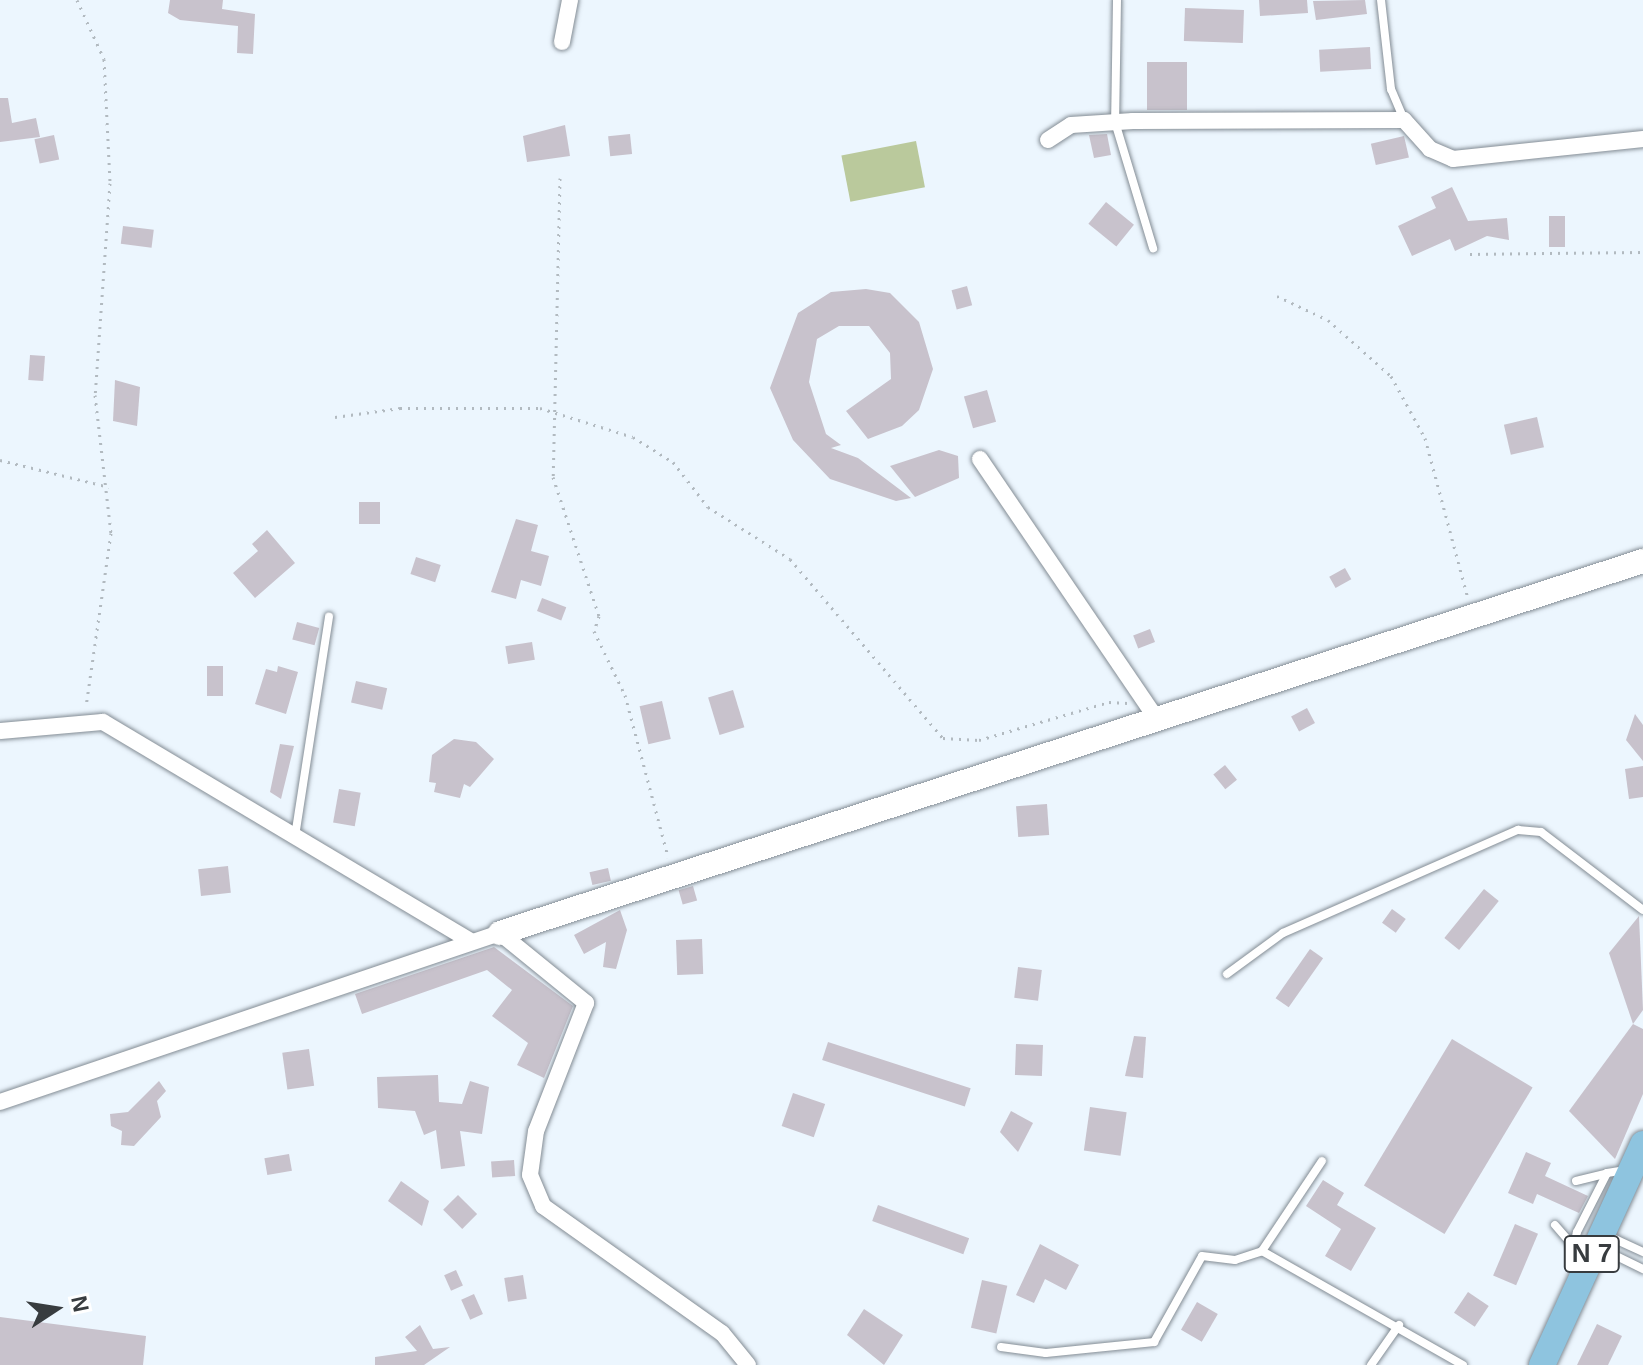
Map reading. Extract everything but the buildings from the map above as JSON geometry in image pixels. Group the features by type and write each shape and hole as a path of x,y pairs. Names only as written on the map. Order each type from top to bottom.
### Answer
{"main road":[{"name":"N 7","path":"1542,1365 1619,1171 1643,1144"}],"street":[{"path":"562,42 570,0"},
{"path":"1048,140 1071,125 1115,122 1404,120 1430,149 1453,159 1643,139"},
{"path":"980,459 1147,710"},
{"path":"0,1102 469,940 500,933 675,874 1147,710 1643,561"},
{"path":"0,731 103,722 296,830 469,940"},
{"path":"500,933 586,1003 536,1131 530,1175 543,1206 722,1333 748,1365"}],"lane":[{"path":"1117,0 1115,122 1153,248"},
{"path":"1381,0 1391,89 1404,120"},
{"path":"296,830 329,617"},
{"path":"1227,974 1283,933 1518,830 1541,832 1643,910"},
{"path":"1001,1347 1046,1353 1154,1342 1202,1256 1235,1260 1262,1251 1322,1161"},
{"path":"1576,1181 1619,1171"},
{"path":"1555,1225 1590,1248 1643,1269"},
{"path":"1590,1248 1643,1252"},
{"path":"1262,1251 1399,1325 1463,1365"},
{"path":"1371,1365 1399,1325"}],"path":[{"path":"77,0 104,59 110,183 95,395 109,487 111,533 86,707 103,722"},
{"path":"560,178 551,410 553,477 599,616 594,631 625,695 675,874"},
{"path":"1470,254 1643,252"},
{"path":"1277,296 1328,320 1391,376 1425,438 1473,614"},
{"path":"335,417 400,408 551,410 654,449 708,507 790,559 943,738 979,740 1109,702 1147,710"},
{"path":"0,460 109,487"}],"green space":[{"path":"916,141 925,187 850,202 841,156"}]}
